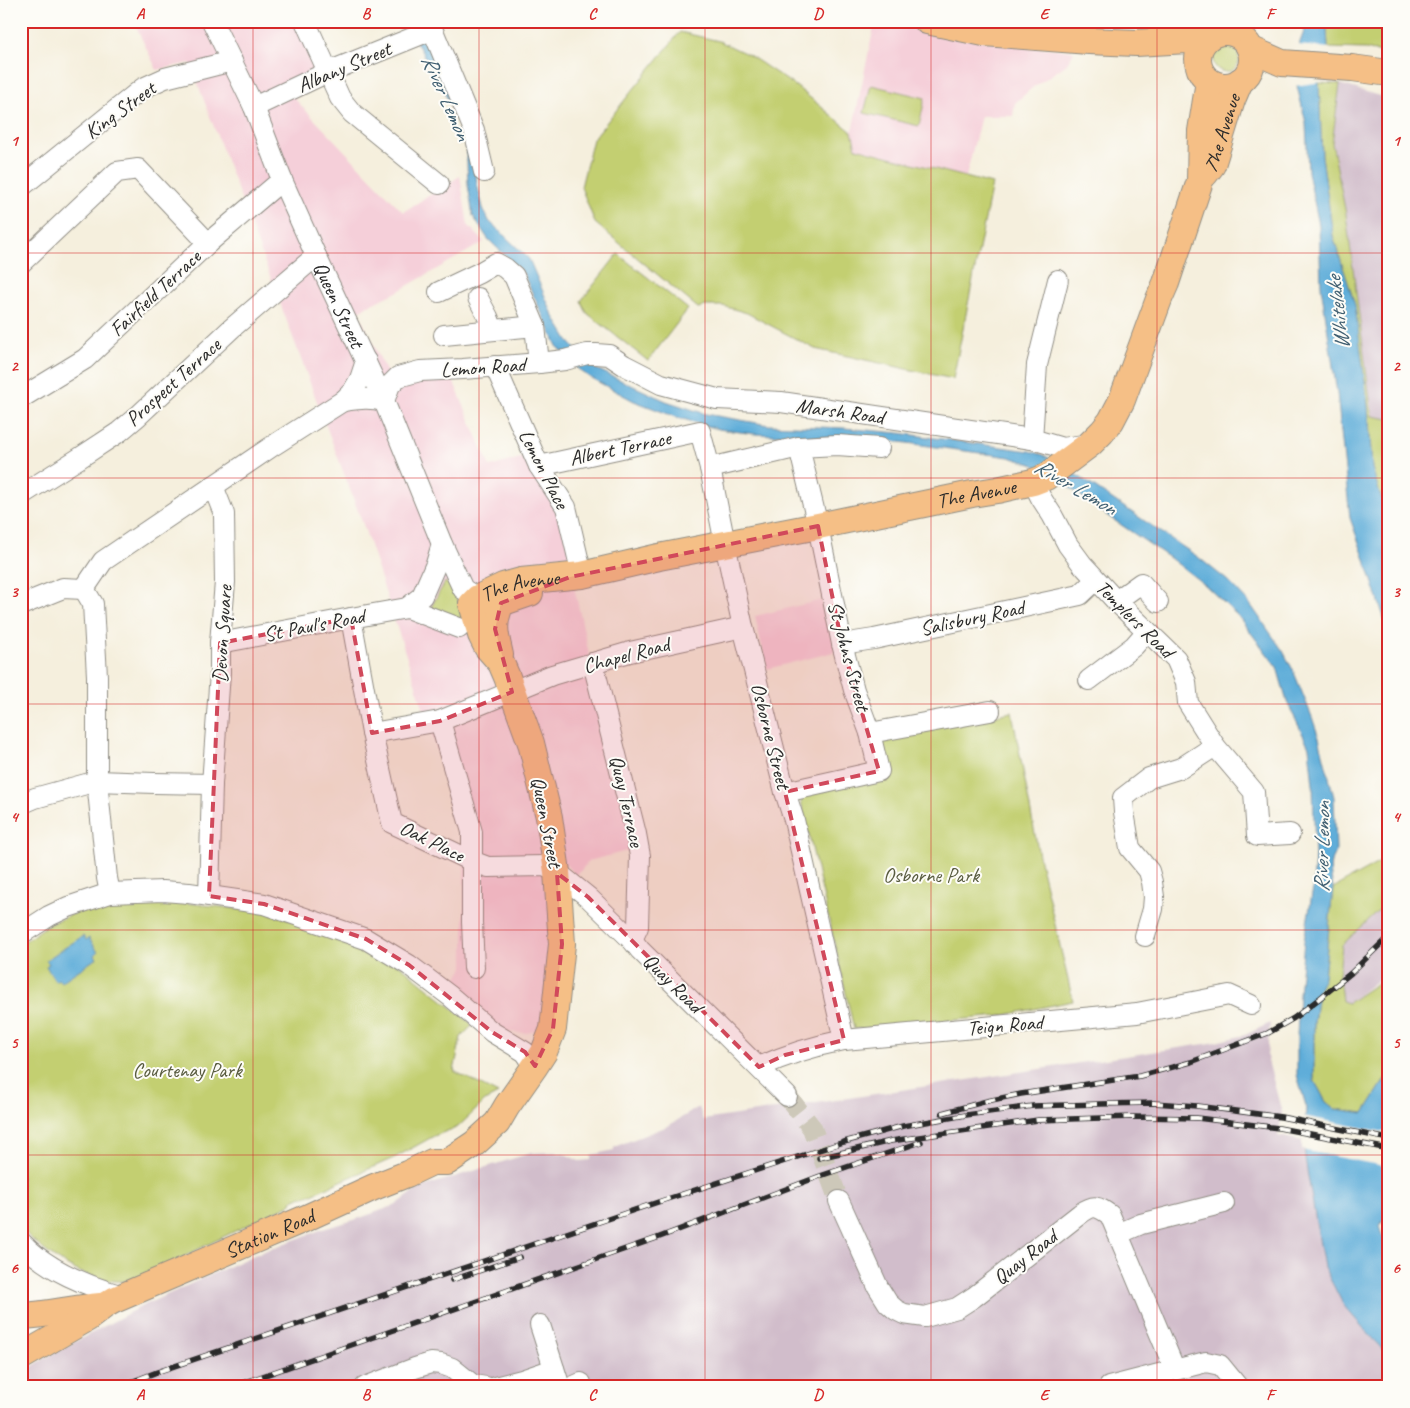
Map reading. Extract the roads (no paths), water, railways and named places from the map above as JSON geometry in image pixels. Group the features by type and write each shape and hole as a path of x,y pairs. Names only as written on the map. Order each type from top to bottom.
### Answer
{"main road":[{"path":"927,21 984,33 1136,43 1214,31 1228,31 1248,38 1288,64"},
{"path":"1205,77 1197,61 1198,50 1214,31"},
{"path":"1244,78 1250,69 1252,59 1248,38"},
{"path":"1136,43 1170,56 1220,86 1232,85 1244,78 1288,64 1332,66 1389,73"},
{"name":"The Avenue","path":"479,599 502,586 522,581 576,576 659,557 997,490 1047,474 1090,444 1111,421 1122,400 1158,299 1166,283 1200,182 1205,77"},
{"name":"The Avenue","path":"1200,182 1212,166 1232,100 1244,78"},
{"name":"Queen Street","path":"479,599 481,635 487,647 502,663 531,743 549,818 557,872 562,944 553,1029 544,1052 535,1066"},
{"name":"Station Road","path":"21,1357 114,1301 432,1162 447,1162 474,1144 498,1123 507,1106 535,1066"},
{"name":"Station Road","path":"21,1316 42,1315 114,1301"}],"street":[{"name":"Queen Street","path":"212,21 254,107 282,180 384,401 442,544 479,599"},
{"path":"305,21 340,98 352,113 439,184"},
{"path":"422,29 474,130 484,172"},
{"name":"Albany Street","path":"254,107 422,29"},
{"name":"King Street","path":"21,187 144,88 165,78 232,61"},
{"path":"21,264 117,172 138,169 208,243"},
{"name":"Fairfield Terrace","path":"21,398 84,359 208,243 282,180"},
{"name":"Prospect Terrace","path":"21,495 119,432 232,328 316,256"},
{"name":"Lemon Road","path":"439,292 496,263 505,268 514,276 535,326 539,363"},
{"path":"1032,439 1037,365 1058,280"},
{"path":"478,298 493,330"},
{"path":"444,335 535,326"},
{"name":"Marsh Road","path":"592,354 609,355 661,384 717,399 781,402 1032,439 1063,448 1090,444"},
{"name":"Lemon Road","path":"384,401 390,385 398,377 420,370 539,363 592,354"},
{"path":"84,589 103,562 274,445 343,401 360,379 366,361"},
{"name":"Lemon Place","path":"495,366 539,466 566,507 576,576"},
{"path":"343,401 362,398 384,401"},
{"name":"Albert Terrace","path":"539,466 700,431"},
{"name":"Osborne Street","path":"700,431 710,468 724,544 743,627 785,792 794,820 844,1040"},
{"path":"710,468 799,447 837,445 879,448"},
{"name":"St Johns Street","path":"785,792 879,771 870,733 854,690 842,644 818,526 799,447"},
{"name":"Templers Road","path":"1047,474 1041,498 1068,545 1096,580 1176,659 1186,682 1188,703 1215,746 1254,792 1257,836 1290,834"},
{"name":"Devon Square","path":"209,896 212,784 220,673 220,643 226,582 224,514 213,486"},
{"path":"407,608 422,596 436,564 442,544"},
{"name":"Salisbury Road","path":"842,644 874,639 1080,595 1096,580"},
{"path":"1116,601 1141,583 1158,602"},
{"path":"21,606 63,588 84,589"},
{"path":"84,589 93,604 97,676 97,781 110,893"},
{"path":"407,608 459,628"},
{"name":"St Paul's Road","path":"220,643 407,608"},
{"name":"Oak Place","path":"351,618 372,733 392,823 488,867 544,866 557,872"},
{"name":"Chapel Road","path":"512,692 552,676 630,652 743,627"},
{"path":"1090,680 1134,646 1147,631"},
{"name":"Quay Terrace","path":"593,663 640,856 638,927 632,940"},
{"path":"372,733 440,721 512,692"},
{"path":"870,733 990,711"},
{"name":"Oak Place","path":"440,721 472,832 474,968"},
{"path":"1141,941 1153,908 1152,882 1149,871 1130,848 1124,812 1117,795 1149,778 1181,768 1215,746"},
{"path":"21,804 35,798 97,781 212,784"},
{"name":"Quay Road","path":"557,872 588,897 788,1096"},
{"path":"21,934 49,916 68,907 110,893 163,891 264,904 366,940 409,965 446,992 492,1032 525,1052 535,1066"},
{"name":"Teign Road","path":"759,1067 786,1055 817,1045 844,1040 1137,1013 1229,995 1252,1005"},
{"name":"Quay Road","path":"839,1201 878,1288 888,1303 904,1314 925,1317 957,1308 1089,1208 1098,1207 1110,1215 1175,1370"},
{"path":"1118,1234 1141,1224 1224,1203"},
{"path":"21,1242 29,1250 67,1276 97,1288 114,1301"},
{"path":"495,1387 522,1380 557,1378 540,1325"},
{"path":"1110,1387 1206,1362 1220,1365 1238,1387"},
{"path":"365,1387 432,1363 452,1368 473,1384 486,1387"}],"water":[{"name":"River Lemon","path":"403,21 415,21 443,72 473,146 477,184 483,208 489,221 529,259 553,315 570,343 592,367 666,401 706,414 769,425 844,428 899,433 1030,451 1044,455 1198,557 1228,581 1250,604 1283,651 1293,670 1319,738 1334,797 1336,850 1330,865 1333,888 1324,977 1318,991 1314,1023 1314,1080 1326,1102 1335,1109 1364,1113 1389,1073 1389,1192 1385,1198 1387,1212 1380,1226 1389,1255 1389,1357 1344,1306 1324,1267 1305,1159 1306,1106 1297,1075 1297,1037 1304,941 1313,888 1315,855 1313,785 1309,747 1287,702 1277,667 1238,616 1205,585 1065,484 1032,464 1009,457 885,440 755,434 718,429 676,417 634,401 578,369 557,346 523,273 488,239 473,216 468,185 466,139 442,87"},
{"name":"Whitelake","path":"1308,21 1331,21 1327,29 1328,48 1319,83 1322,156 1333,236 1355,305 1368,406 1372,468 1389,523 1389,633 1350,518 1337,393 1321,286 1319,225 1308,172 1306,123 1297,86 1296,69 1300,42"},
{"path":"83,936 86,940 89,938 98,952 95,955 97,958 61,982 58,979 55,981 46,966 49,964 46,960"}],"tunnel":[{"path":"787,1096 812,1128 839,1201"}],"railway":[{"path":"942,1113 1021,1094 1140,1076 1191,1062 1268,1033 1294,1018 1320,998 1351,973 1389,936"},
{"path":"118,1387 157,1372 664,1200 844,1142 903,1126 1033,1106 1154,1103 1197,1106 1281,1117 1389,1139"},
{"path":"819,1158 891,1141 1038,1120 1134,1117 1197,1118 1279,1128 1389,1149"},
{"path":"231,1387 657,1238 820,1176 921,1142"},
{"path":"452,1280 520,1257"}],"park label":[{"name":"Osborne Park","path":"931,875"},
{"name":"Courtenay Park","path":"187,1070"}]}
